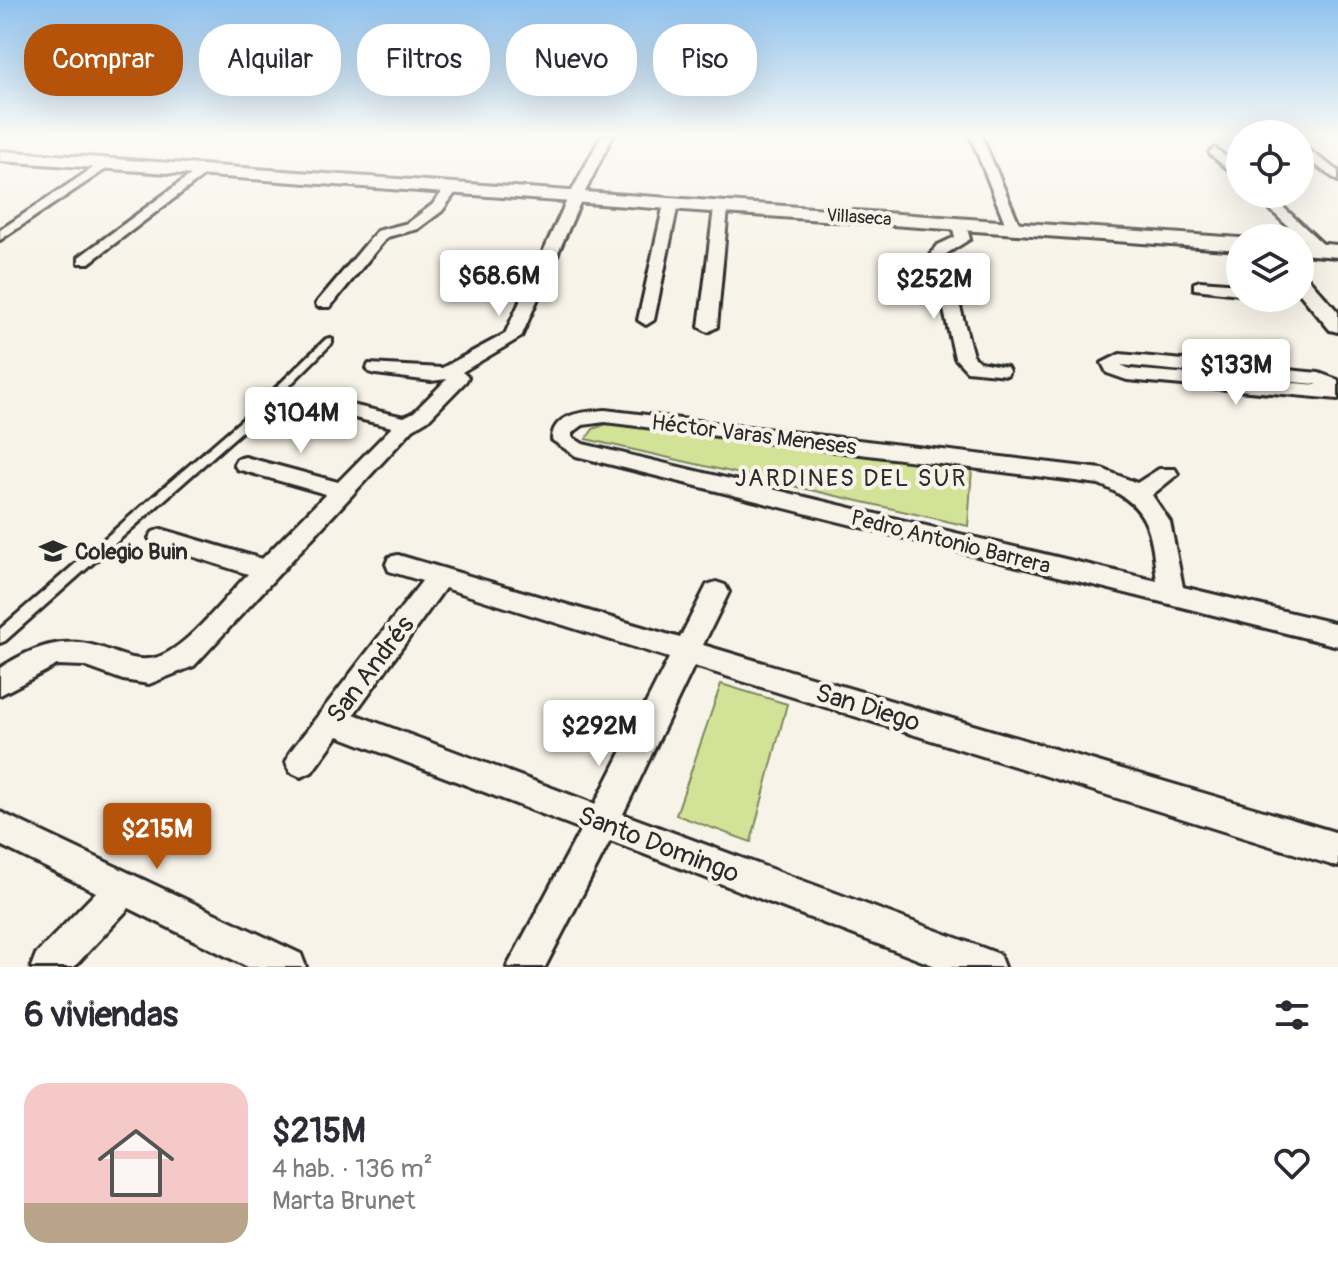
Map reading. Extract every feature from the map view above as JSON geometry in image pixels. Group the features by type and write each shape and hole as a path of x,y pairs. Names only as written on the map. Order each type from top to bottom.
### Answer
{"main road":[{"name":"Villaseca","path":"328,180 1226,243"}],"street":[{"path":"0,236 83,180"},
{"path":"80,259 188,180"},
{"path":"376,368 431,375 447,373 512,337 584,180"},
{"path":"994,180 1014,228"},
{"path":"324,304 382,234 413,226 437,208 452,189"},
{"path":"646,320 671,204"},
{"path":"708,327 721,208"},
{"path":"1276,208 1320,250"},
{"path":"959,225 963,239 943,248 938,254 964,358 974,367 1000,371"},
{"path":"1200,286 1226,288"},
{"path":"1314,300 1338,325"},
{"path":"1215,376 1338,390"},
{"path":"0,683 38,660 66,653 129,671 163,669 194,650 406,424 421,416 459,377"},
{"path":"312,402 406,424"},
{"name":"Héctor Varas Meneses","path":"565,444 562,431 570,422 584,417 605,416 1091,475 1114,481 1138,493"},
{"name":"Pedro Antonio Barrera","path":"565,444 1338,635"},
{"path":"245,464 344,491"},
{"path":"1167,474 1138,493 1158,516 1172,595"},
{"path":"161,538 269,571"},
{"name":"San Diego","path":"398,564 1338,850"},
{"name":"San Andrés","path":"301,762 439,577"},
{"path":"525,967 602,823 716,592"},
{"name":"Santo Domingo","path":"332,720 986,967"},
{"path":"0,828 268,963"},
{"path":"49,967 124,888"}],"lane":[{"path":"0,637 256,413 329,341"}],"green space":[{"path":"612,422 972,468 968,526 586,439 593,429"},
{"path":"721,684 787,704 751,842 676,815"}],"place":[{"name":"Colegio Buin","path":"53,551"}],"district":[{"name":"JARDINES DEL SUR","path":"851,478"}]}
